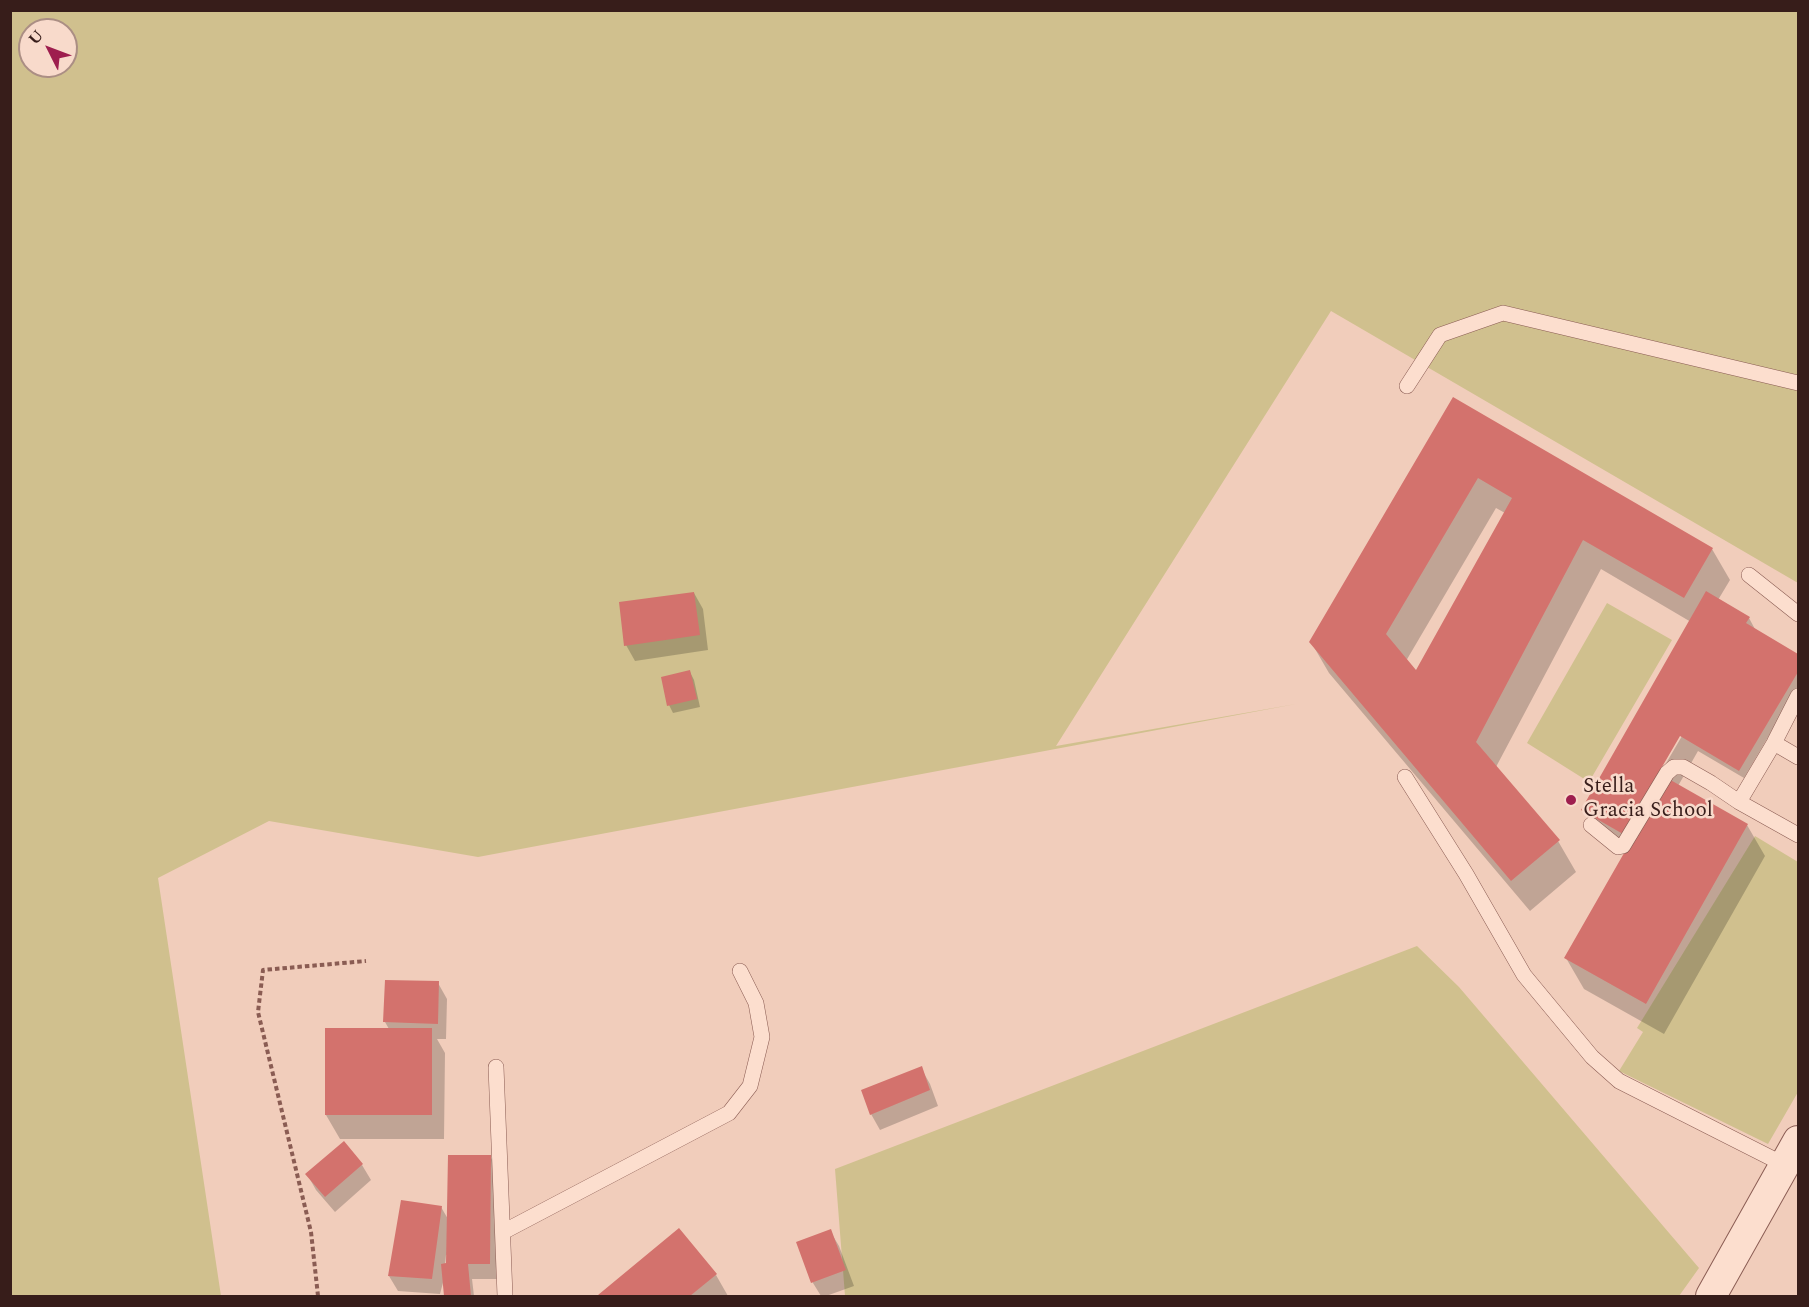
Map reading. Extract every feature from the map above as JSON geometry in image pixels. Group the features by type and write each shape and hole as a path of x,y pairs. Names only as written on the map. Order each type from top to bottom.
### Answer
{"street":[{"path":"1714,1296 1792,1153"}],"lane":[{"path":"1407,386 1440,335 1503,313 1798,383"},
{"path":"1749,575 1798,614"},
{"path":"1739,802 1774,743 1798,696"},
{"path":"1774,743 1798,757"},
{"path":"1591,825 1618,847 1623,846 1667,773 1674,767 1683,767 1798,835"},
{"path":"1405,777 1466,874 1524,975 1592,1057 1619,1081 1752,1150 1792,1153"},
{"path":"503,1232 729,1113 750,1086 762,1037 756,1003 740,971"},
{"path":"496,1067 506,1296"}],"path":[{"path":"318,1296 310,1232 258,1012 263,970 366,961"}],"shaded area":[{"path":"10,11 1798,11 1798,583 1331,311 1056,746 1296,704 478,857 269,821 158,878 221,1296 11,1296"},
{"path":"1607,603 1672,640 1589,782 1527,743"},
{"path":"1755,836 1798,862 1798,1092 1768,1144 1619,1071 1643,1032 1637,1028"},
{"path":"1417,946 1459,987 1699,1268 1679,1296 845,1296 835,1169"}],"building":[{"path":"1453,397 1713,548 1684,598 1583,540 1476,742 1560,840 1511,881 1309,642","holes":["1478,478 1512,498 1416,670 1386,634"]},
{"path":"1706,591 1750,617 1746,623 1798,654 1798,672 1739,771 1680,736 1623,834 1581,810"},
{"path":"694,592 700,635 624,646 619,602"},
{"path":"690,670 697,699 667,706 661,677"},
{"path":"1667,778 1748,824 1646,1004 1564,958"},
{"path":"385,980 439,981 438,1024 383,1022"},
{"path":"325,1028 432,1028 432,1115 325,1115"},
{"path":"922,1066 930,1090 870,1115 861,1090"},
{"path":"344,1141 363,1164 325,1197 305,1174"},
{"path":"448,1155 491,1155 490,1264 468,1264 471,1296 444,1296 441,1264 446,1263"},
{"path":"401,1200 442,1206 432,1279 388,1276"},
{"path":"679,1228 717,1274 690,1296 598,1295"},
{"path":"831,1229 846,1270 811,1283 796,1242"}],"place":[{"name":"Stella Gracia School","path":"1571,800"}]}
